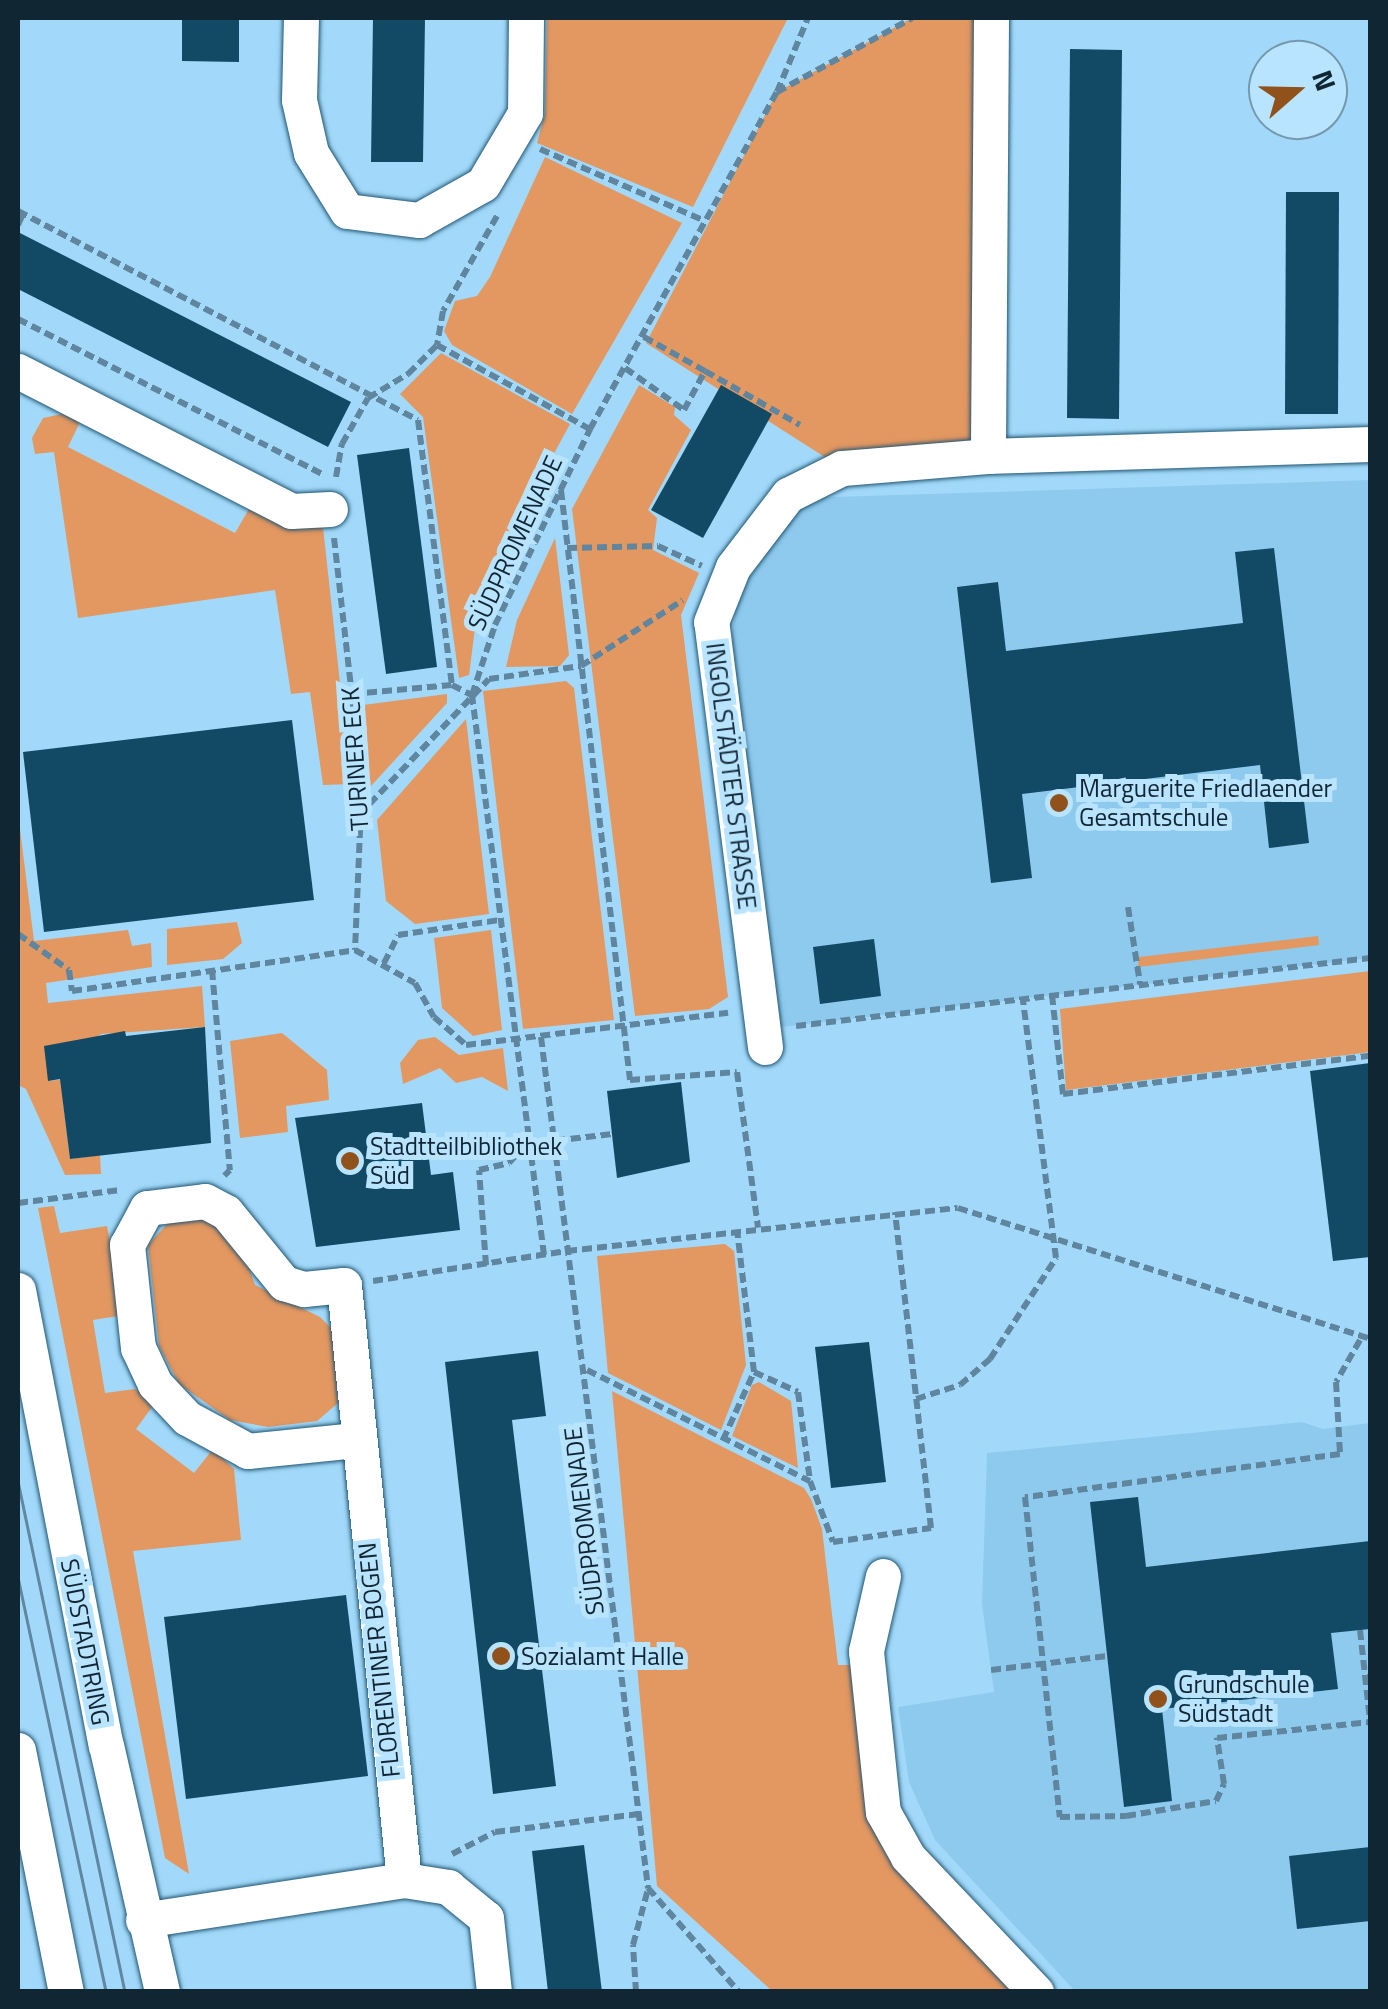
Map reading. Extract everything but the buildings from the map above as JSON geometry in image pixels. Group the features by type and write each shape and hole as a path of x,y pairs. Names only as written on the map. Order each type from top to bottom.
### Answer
{"street":[{"path":"301,18 300,100 312,152 347,211 419,220 483,184 525,113 526,18"},
{"path":"988,456 991,18"},
{"path":"18,371 292,511 333,495"},
{"name":"INGOLSTÄDTER STRASSE","path":"756,1030 711,622 733,567 788,495 842,468 988,456 1370,444"},
{"path":"344,1285 284,1283 226,1212 205,1201 147,1208 128,1245 138,1348 155,1384 187,1418 248,1451 356,1440"},
{"name":"FLORENTINER BOGEN","path":"344,1285 356,1440 404,1880"},
{"name":"SÜDSTADTRING","path":"18,1290 142,1920 162,1992"},
{"path":"883,1576 866,1651 884,1812 908,1857 1036,1992"},
{"path":"18,1750 66,1992"},
{"path":"142,1920 404,1880 448,1887 486,1918 494,1992"}],"path":[{"name":"SÜDPROMENADE","path":"544,1254 526,1144 472,695 495,625 590,430 777,92 808,18"},
{"path":"777,92 912,18"},
{"path":"525,113 520,141 706,221"},
{"path":"504,204 443,311 437,345 590,430"},
{"path":"18,225 20,212 368,398 418,420 452,685"},
{"path":"18,319 333,495"},
{"path":"642,336 800,425"},
{"name":"TURINER ECK","path":"356,950 362,783 333,495 342,444 368,398 408,374 437,345"},
{"path":"625,368 684,410 705,371"},
{"path":"561,490 630,1080 738,1072 758,1228"},
{"path":"568,548 658,546 707,569"},
{"path":"358,816 489,679 581,666 691,594"},
{"path":"352,694 452,685 472,695"},
{"path":"1128,907 1140,985"},
{"path":"384,963 398,935 499,920"},
{"path":"18,934 69,970 72,991 356,950 414,984 434,1017 466,1044 624,1024 756,1030 1370,958"},
{"path":"205,1201 230,1170 212,970"},
{"path":"1052,995 1063,1094 1370,1056"},
{"path":"916,1399 960,1384 990,1359 1056,1258 1023,999"},
{"name":"SÜDPROMENADE","path":"541,1037 586,1370 648,1888"},
{"path":"486,1265 480,1170 509,1162 526,1144 612,1134"},
{"path":"18,1203 107,1189 131,1191 147,1208"},
{"path":"344,1285 567,1251 894,1212 958,1208 1052,1234 1360,1340 1370,1340"},
{"path":"754,1372 798,1392 810,1481 833,1542 932,1528 894,1212"},
{"path":"724,1440 754,1372 737,1230"},
{"path":"1360,1340 1336,1382 1340,1454 1026,1497 1060,1817 1126,1816 1216,1801 1224,1784 1217,1738 1370,1721 1360,1630"},
{"path":"586,1370 810,1481"},
{"path":"992,1670 1107,1656"},
{"path":"404,1880 495,1832 639,1814"},
{"path":"636,1992 633,1945 648,1888"},
{"path":"648,1888 738,1992"}],"shaded area":[{"path":"547,18 788,18 693,207 537,143 545,113"},
{"path":"912,18 991,18 988,456 842,468 646,343 777,92"},
{"path":"545,157 682,223 572,414 452,345 444,331 455,301 477,296 490,277"},
{"path":"441,353 570,424 480,590 469,675 459,678 423,417 400,394"},
{"path":"639,385 675,407 674,415 691,430 648,510 657,518 653,550 699,573 681,615 728,997 709,1009 635,1016 572,509"},
{"path":"62,414 80,422 68,447 235,533 249,509 288,529 323,527 351,784 323,785 310,692 291,694 275,590 78,618 54,452 35,454 32,438 43,418"},
{"name":"Marguerite Friedlaender Gesamtschule","path":"1370,480 1370,958 773,1028 730,648 742,571 801,498"},
{"path":"555,538 569,655 560,666 506,667 517,620"},
{"path":"566,681 574,688 614,1020 523,1029 483,691"},
{"path":"447,694 447,703 370,787 363,705"},
{"path":"466,719 489,914 415,924 386,901 377,820"},
{"path":"18,813 34,941 128,930 132,946 151,943 152,967 46,983 48,1003 202,986 205,1027 101,1034 49,1081 122,1072 63,1102 70,1159 100,1155 101,1174 65,1175 26,1089 18,1085"},
{"path":"237,922 242,943 223,959 167,965 167,929"},
{"path":"491,930 502,1030 473,1036 442,1008 434,938"},
{"path":"1318,936 1319,945 1138,967 1139,957"},
{"path":"1370,971 1370,1052 1066,1090 1060,1009"},
{"path":"282,1033 327,1070 329,1100 286,1106 288,1132 240,1138 230,1041"},
{"path":"435,1037 459,1055 503,1048 508,1091 482,1077 456,1083 440,1068 403,1084 400,1063 418,1040"},
{"path":"54,1206 60,1233 107,1226 124,1315 93,1320 105,1393 135,1389 155,1403 136,1429 194,1473 213,1449 234,1469 241,1540 133,1551 189,1874 165,1858 38,1208"},
{"path":"212,1213 240,1241 255,1285 320,1317 336,1333 338,1403 317,1421 268,1427 230,1420 179,1384 159,1346 148,1245 176,1214"},
{"path":"725,1244 734,1251 746,1365 721,1430 608,1373 597,1256"},
{"path":"759,1382 791,1401 798,1468 732,1436 752,1385"},
{"path":"612,1391 804,1488 822,1529 838,1665 852,1665 862,1772 1012,1991 772,1991 657,1886"},
{"name":"Grundschule Südstadt","path":"1302,1422 1323,1429 1370,1423 1370,1991 1075,1991 935,1840 909,1782 898,1707 994,1692 982,1604 987,1453"}],"tram line":[{"path":"18,1481 125,1992"},
{"path":"18,1577 106,1992"}],"place":[{"name":"Marguerite Friedlaender Gesamtschule","path":"1059,803"},
{"name":"Stadtteilbibliothek Süd","path":"350,1161"},
{"name":"Sozialamt Halle","path":"501,1656"},
{"name":"Grundschule Südstadt","path":"1158,1699"}]}
